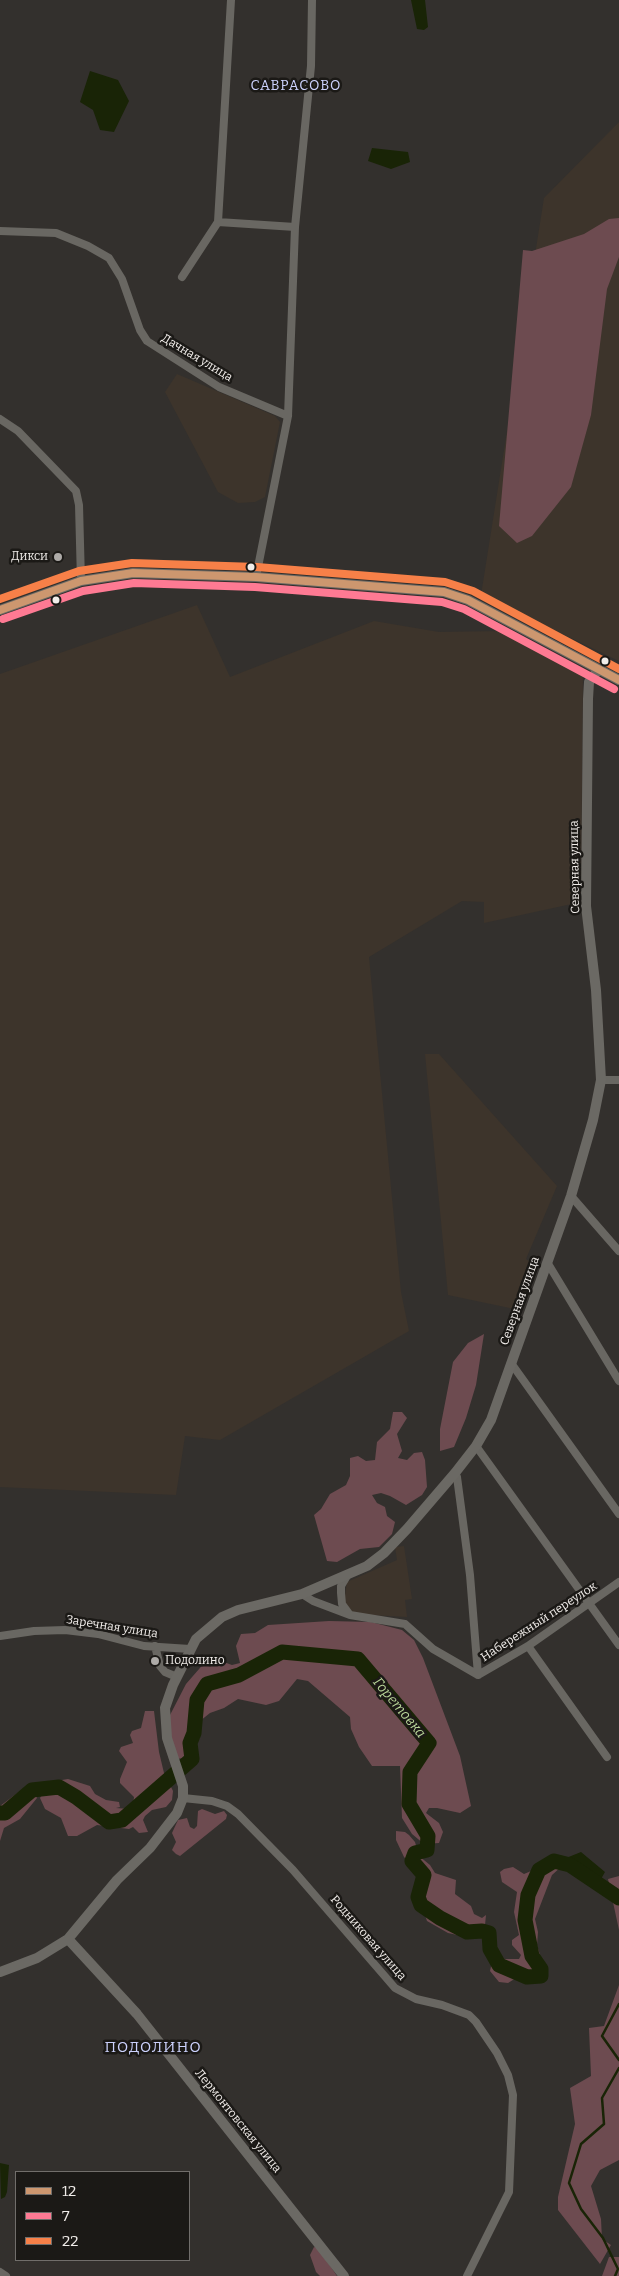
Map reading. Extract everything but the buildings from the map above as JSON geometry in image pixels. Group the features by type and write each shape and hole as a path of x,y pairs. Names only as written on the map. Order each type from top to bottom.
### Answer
{"street":[{"path":"182,277 218,222 231,0"},
{"path":"256,577 288,416 295,227 311,66 312,0"},
{"path":"218,222 295,227"},
{"name":"Дачная улица","path":"0,231 56,233 88,246 109,258 122,279 140,330 147,341 218,387 288,416"},
{"path":"0,419 18,431 76,490 79,505 81,581"},
{"path":"0,610 81,581 133,573 256,577 444,592 468,600 619,680"},
{"name":"Северная улица","path":"183,1798 181,1777 167,1738 164,1720 166,1701 196,1639 222,1617 238,1610 302,1594 367,1566 384,1553 455,1473 476,1446 491,1420 571,1196 593,1120 601,1080 596,990 586,906 588,699 589,682 598,670"},
{"path":"601,1080 619,1080"},
{"path":"571,1196 619,1251"},
{"path":"547,1262 619,1380"},
{"path":"511,1363 619,1514"},
{"path":"476,1446 619,1644"},
{"path":"455,1473 470,1575 478,1675"},
{"path":"347,1576 341,1586 340,1593 342,1604 350,1615"},
{"name":"Набережный переулок","path":"302,1594 313,1601 350,1615 405,1624 433,1649 478,1675 528,1646 619,1582"},
{"name":"Заречная улица","path":"0,1636 34,1631 65,1630 98,1634 144,1646 190,1649"},
{"path":"155,1646 160,1666 165,1672 177,1677"},
{"path":"528,1646 607,1757"},
{"path":"0,1972 37,1958 68,1939 117,1880 163,1832 176,1813 183,1798"},
{"name":"Родниковая улица","path":"183,1798 212,1801 226,1806 238,1814 293,1870 395,1988 416,1999 442,2005 469,2015 497,2053 508,2075 513,2094 508,2192 467,2276"},
{"name":"Лермонтовская улица","path":"68,1939 137,2014 344,2276"},
{"path":"0,2272 6,2276"}],"shaded area":[{"path":"411,0 425,0 428,27 424,30 417,29"},
{"path":"90,71 118,80 129,101 114,132 100,130 93,110 80,102"},
{"path":"619,122 619,661 481,595 544,198"},
{"path":"372,148 408,152 410,162 391,169 368,161"},
{"path":"619,218 619,257 607,289 591,415 571,487 532,536 517,543 499,526 523,250 532,251 584,234 609,219"},
{"path":"177,374 275,416 280,422 265,497 255,502 238,503 218,492 165,392"},
{"path":"197,605 230,677 374,621 439,632 501,631 583,671 581,902 484,923 484,902 462,901 369,957 401,1292 409,1331 220,1440 185,1436 176,1495 0,1487 0,674"},
{"path":"425,1054 439,1054 557,1186 526,1259 533,1264 519,1310 448,1295"},
{"path":"484,1334 476,1385 466,1418 454,1447 440,1451 440,1429 453,1362 468,1343"},
{"path":"393,1412 402,1412 407,1418 397,1434 402,1451 398,1458 407,1460 414,1453 422,1452 425,1460 427,1487 422,1495 406,1505 381,1493 372,1495 377,1503 385,1507 387,1516 395,1522 392,1534 379,1547 360,1549 337,1562 327,1561 314,1515 321,1509 330,1494 346,1485 350,1476 350,1458 358,1456 366,1461 375,1460 377,1442 390,1429"},
{"path":"404,1546 412,1599 405,1600 407,1617 352,1614 344,1602 347,1582 397,1560 395,1547"},
{"path":"329,1621 371,1622 402,1630 414,1640 423,1658 460,1756 471,1806 460,1813 429,1808 426,1813 439,1823 443,1832 439,1843 424,1844 412,1834 402,1818 400,1766 372,1766 359,1747 351,1729 350,1717 308,1681 297,1679 279,1701 266,1705 238,1699 224,1708 210,1713 200,1721 200,1738 185,1758 176,1759 170,1736 170,1715 186,1684 206,1661 218,1660 232,1665 240,1663 236,1646 241,1634 255,1633 268,1625"},
{"path":"145,1711 154,1711 159,1752 164,1773 173,1791 172,1800 166,1807 152,1810 145,1816 143,1820 148,1832 139,1833 133,1827 129,1829 97,1825 77,1836 68,1836 61,1818 45,1809 40,1798 43,1793 56,1781 68,1779 90,1786 95,1794 106,1800 119,1802 120,1807 116,1808 129,1809 133,1806 134,1797 120,1783 127,1762 119,1751 121,1747 133,1743 130,1735 132,1731 141,1728"},
{"path":"24,1788 34,1789 37,1798 20,1819 4,1828 0,1841 0,1806"},
{"path":"202,1809 215,1814 224,1811 227,1815 226,1819 180,1856 176,1854 172,1850 176,1842 172,1833 178,1820 187,1818 190,1827 194,1829 197,1826 198,1811"},
{"path":"396,1831 405,1832 409,1835 415,1842 419,1856 430,1865 435,1873 456,1880 455,1894 471,1906 474,1914 482,1918 486,1915 485,1925 475,1935 462,1936 448,1933 427,1921 424,1912 414,1902 419,1884 414,1867 404,1857 396,1840"},
{"path":"581,1852 605,1872 601,1879 589,1882 565,1867 566,1858"},
{"path":"555,1861 562,1866 552,1875 535,1919 538,1932 537,1945 547,1979 530,1983 516,1978 508,1983 499,1982 490,1971 492,1962 495,1959 519,1959 521,1955 512,1945 512,1940 519,1935 514,1912 517,1892 502,1882 500,1872 513,1867 524,1874"},
{"path":"619,1876 619,1930 608,1879"},
{"path":"619,1985 619,2160 600,2170 591,2186 601,2219 602,2239 611,2245 600,2264 558,2210 558,2197 575,2124 570,2088 591,2076 589,2028 604,2026"},
{"path":"0,2163 9,2165 7,2192 5,2197 1,2199"},
{"path":"314,2247 318,2248 337,2276 320,2276 316,2272 310,2255"},
{"path":"609,2257 619,2257 619,2276 602,2276"}],"waterway":[{"name":"Горетовка","path":"0,1813 5,1813 32,1790 59,1787 76,1797 109,1822 122,1820 192,1759 190,1743 194,1733 197,1700 207,1684 239,1675 282,1652 358,1659 429,1743 410,1772 409,1804 428,1836 427,1850 415,1853 412,1861 424,1875 418,1897 421,1905 440,1918 467,1932 482,1931 489,1933 490,1949 499,1965 527,1977 541,1976 541,1969 532,1956 525,1920 528,1895 539,1870 554,1861 570,1865 619,1898"},
{"path":"619,2004 602,2036 619,2060"},
{"path":"615,2276 618,2269 603,2238 581,2209 569,2183 581,2144 604,2124 602,2098 619,2068"}],"transit line":[{"name":"22","path":"0,599 79,571 132,563 257,567 445,582 473,591 619,669"},
{"name":"12","path":"0,610 81,581 133,573 256,577 444,592 468,600 619,680"},
{"name":"7","path":"3,619 83,591 134,583 255,587 442,602 464,609 614,689"}],"place":[{"name":"Дикси","path":"58,557"},
{"name":"Подолино","path":"155,1661"}],"district":[{"name":"САВРАСОВО","path":"296,86"},
{"name":"ПОДОЛИНО","path":"153,2048"}]}
